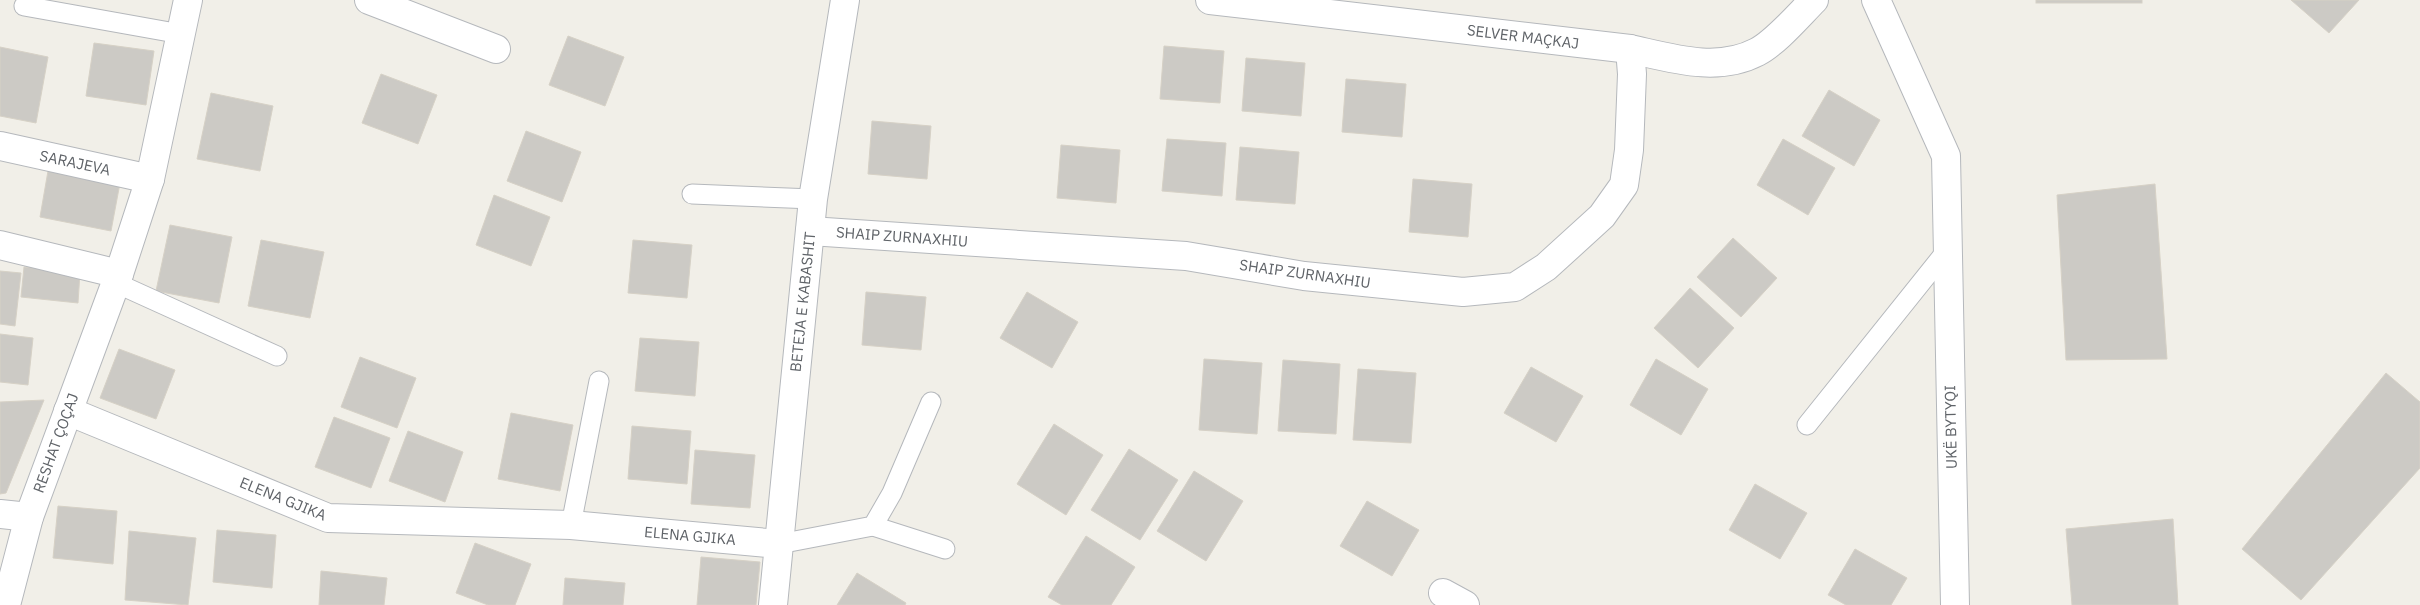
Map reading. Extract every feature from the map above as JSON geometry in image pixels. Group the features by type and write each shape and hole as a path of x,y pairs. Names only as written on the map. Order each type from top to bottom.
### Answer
{"street":[{"name":"RESHAT ÇOÇAJ","path":"6,605 29,517 118,278 150,179 188,0"},
{"path":"369,0 496,49"},
{"name":"BETEJA E KABASHIT","path":"773,605 813,199 845,0"},
{"name":"SELVER MAÇKAJ","path":"1210,0 1630,49 1695,63 1724,62 1758,52 1790,25 1814,0"},
{"name":"UKË BYTYQI","path":"1876,0 1946,156 1955,605"},
{"name":"SHAIP ZURNAXHIU","path":"810,231 1186,256 1304,276 1463,292 1515,287 1546,267 1602,216 1624,185 1629,150 1632,74 1630,49"},
{"name":"SARAJEVA","path":"0,146 150,179"},
{"path":"0,245 118,278"},
{"name":"ELENA GJIKA","path":"68,411 328,518 571,525 779,544"},
{"path":"0,514 29,517"}],"lane":[{"path":"24,6 181,34"},
{"path":"692,194 813,199"},
{"path":"1807,425 1948,249"},
{"path":"118,278 277,356"},
{"path":"571,525 599,381"},
{"path":"873,526 892,494 931,402"},
{"path":"779,544 873,526 946,549"}],"building":[{"path":"2036,0 2142,0 2142,3 2036,3"},
{"path":"2291,0 2359,0 2329,33"},
{"path":"568,36 624,57 605,106 549,85"},
{"path":"94,43 154,51 146,105 86,96"},
{"path":"1164,46 1224,51 1220,103 1160,99"},
{"path":"0,47 48,57 36,123 0,116"},
{"path":"1246,58 1305,63 1301,116 1242,111"},
{"path":"381,74 437,95 418,144 362,123"},
{"path":"1346,79 1406,84 1402,137 1342,132"},
{"path":"1829,90 1880,120 1854,166 1802,136"},
{"path":"211,93 273,106 260,171 197,159"},
{"path":"872,121 931,126 927,179 868,174"},
{"path":"526,131 581,152 562,202 507,181"},
{"path":"1167,139 1226,143 1222,196 1162,191"},
{"path":"1783,139 1835,168 1808,215 1757,185"},
{"path":"1061,145 1120,150 1116,203 1057,198"},
{"path":"1240,147 1299,152 1295,204 1236,200"},
{"path":"48,171 120,183 111,231 40,217"},
{"path":"1413,179 1472,184 1468,237 1409,232"},
{"path":"2155,184 2167,359 2066,360 2057,195"},
{"path":"494,195 550,217 531,266 476,245"},
{"path":"170,225 232,237 219,303 156,291"},
{"path":"1733,238 1777,278 1741,317 1697,277"},
{"path":"261,240 324,252 310,318 248,306"},
{"path":"633,240 692,245 687,298 628,293"},
{"path":"24,267 80,272 78,303 21,297"},
{"path":"0,271 21,273 15,326 0,324"},
{"path":"1690,288 1734,328 1698,368 1654,328"},
{"path":"866,292 926,297 921,350 862,345"},
{"path":"1027,292 1078,322 1052,368 1000,338"},
{"path":"0,334 33,338 28,385 0,382"},
{"path":"640,338 699,342 695,396 635,391"},
{"path":"119,349 175,370 156,419 100,398"},
{"path":"360,357 416,378 397,428 341,407"},
{"path":"1204,359 1262,363 1257,434 1199,430"},
{"path":"1656,359 1708,389 1681,435 1630,405"},
{"path":"1283,360 1340,364 1336,434 1278,431"},
{"path":"1531,367 1583,396 1556,442 1504,413"},
{"path":"1358,369 1416,373 1411,443 1353,440"},
{"path":"2386,373 2420,402 2420,468 2301,600 2242,549"},
{"path":"44,400 6,493 0,494 0,402"},
{"path":"511,413 573,425 560,491 498,479"},
{"path":"334,417 390,438 371,488 315,467"},
{"path":"1054,424 1103,455 1066,515 1017,484"},
{"path":"632,426 691,431 687,484 628,479"},
{"path":"408,431 463,452 445,502 389,481"},
{"path":"1129,449 1178,480 1140,540 1091,510"},
{"path":"695,450 755,455 750,508 691,504"},
{"path":"1194,471 1243,501 1206,561 1157,531"},
{"path":"1755,484 1807,513 1780,559 1729,530"},
{"path":"1367,501 1419,530 1392,576 1340,546"},
{"path":"58,506 117,511 113,564 53,558"},
{"path":"2173,519 2178,605 2072,605 2066,529"},
{"path":"217,530 276,535 272,588 213,582"},
{"path":"129,531 196,538 188,605 125,600"},
{"path":"1086,536 1135,567 1111,605 1062,605 1048,597"},
{"path":"475,543 531,564 515,605 488,605 456,593"},
{"path":"1855,549 1907,578 1891,605 1846,605 1828,595"},
{"path":"701,557 760,562 756,605 697,605"},
{"path":"321,571 387,578 384,605 319,605"},
{"path":"857,573 906,603 905,605 837,605"},
{"path":"565,578 625,583 623,605 563,605"}]}
